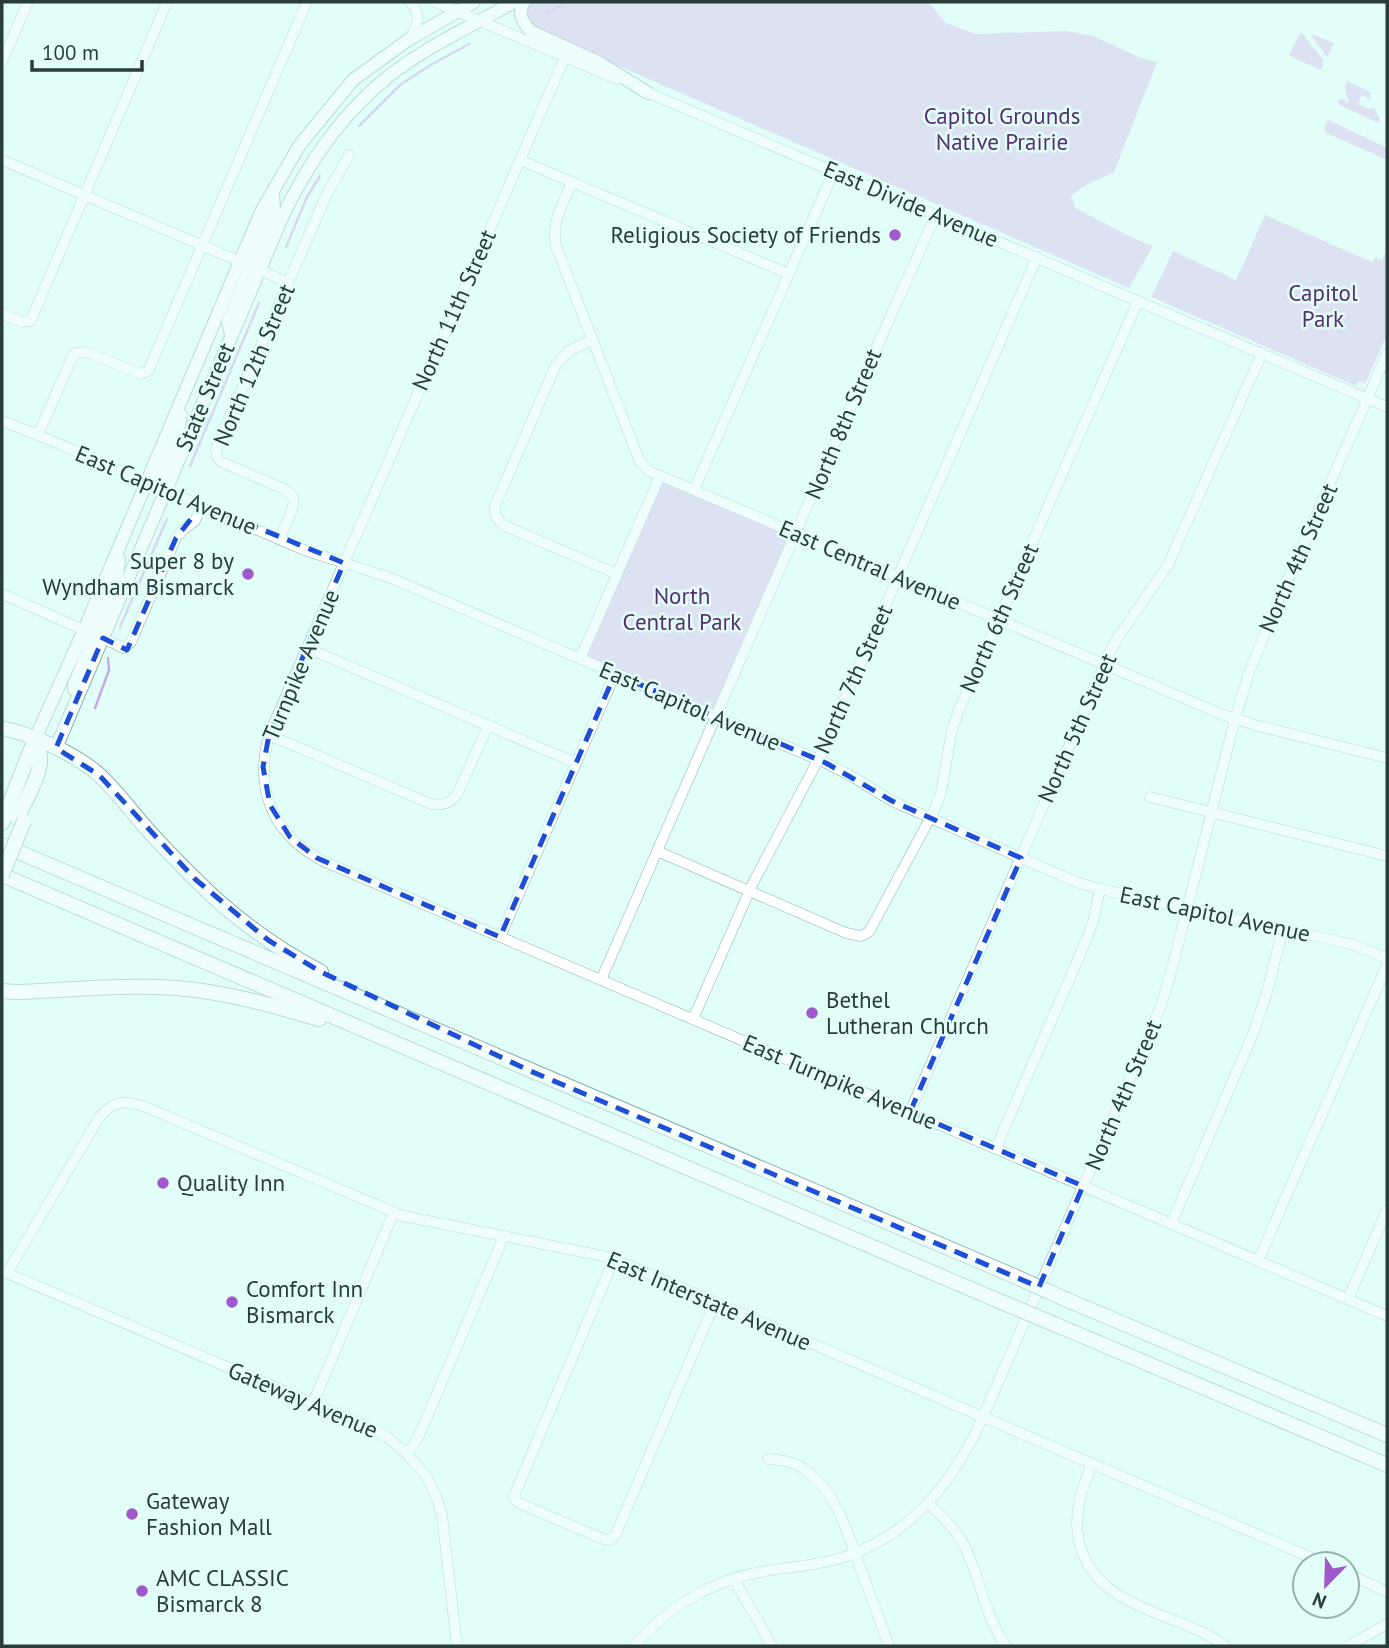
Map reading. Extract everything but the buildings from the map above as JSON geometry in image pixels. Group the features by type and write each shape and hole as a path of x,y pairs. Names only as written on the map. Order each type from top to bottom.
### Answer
{"highway":[{"path":"7,729 78,759 99,775 195,879 225,907 274,944 321,972 528,1070"},
{"path":"35,739 40,762 36,776 12,819 2,844 1387,1436"},
{"name":"State Street","path":"2,875 23,770 35,739"},
{"name":"State Street","path":"12,819 55,748"},
{"path":"2,856 12,819"},
{"path":"2,875 1387,1465"},
{"path":"2,991 148,987 211,992 276,1006 344,1027 465,1073"}],"main road":[{"name":"State Street","path":"55,748 122,593 186,391 261,212 299,146 353,80 408,40 474,2"},
{"name":"State Street","path":"35,739 122,542 157,486 231,336 286,208 306,172 355,107 390,75 514,2"},
{"path":"524,2 521,19 532,32 598,62 648,93"},
{"path":"259,270 253,263 274,210 273,192"},
{"path":"231,336 228,321 248,271 247,265 241,262"},
{"path":"103,638 98,636 96,630 117,576 122,542"},
{"path":"7,729 26,728 35,720 61,666 81,637 89,633 91,643 74,685 75,703"}],"street":[{"path":"2,62 28,2"},
{"path":"2,314 22,322 32,318 167,2"},
{"path":"38,435 72,356 79,351 136,373 145,373 150,367 307,2"},
{"path":"408,40 415,30 418,18 416,9 410,2"},
{"name":"East Divide Avenue","path":"435,2 1387,407"},
{"name":"North 11th Street","path":"344,563 565,57"},
{"name":"North 12th Street","path":"279,539 294,505 291,494 224,464 216,453 220,438 330,187 349,155"},
{"path":"2,160 241,262"},
{"path":"520,160 789,274"},
{"path":"694,490 834,172"},
{"name":"East Central Avenue","path":"572,182 556,219 555,242 640,461 649,471 1235,719 1387,758"},
{"name":"North 8th Street","path":"601,980 936,215"},
{"name":"North 7th Street","path":"693,1019 749,892 818,760 1037,257"},
{"path":"259,270 288,283"},
{"name":"North 6th Street","path":"749,892 851,935 865,935 875,923 931,819 941,792 954,724 1138,301"},
{"path":"592,340 569,351 556,365 496,503 495,511 497,519 505,526 617,575"},
{"name":"North 5th Street","path":"910,1112 1104,665 1119,636 1168,565 1262,353"},
{"name":"North 4th Street","path":"639,1644 662,1618 707,1590 734,1579 824,1562 855,1553 899,1528 943,1487 958,1465 982,1417 1160,1009 1250,670 1387,354"},
{"name":"East Capitol Avenue","path":"2,421 279,539 388,577 818,760 844,772 892,802 1076,882 1343,942 1387,958"},
{"path":"580,659 660,476"},
{"path":"103,638 123,648 131,642 176,538 195,521 202,505"},
{"name":"Turnpike Avenue","path":"296,843 279,823 267,796 263,767 269,735 344,563"},
{"path":"2,594 81,637"},
{"path":"307,648 576,763"},
{"path":"500,937 615,674"},
{"path":"269,735 431,804 441,805 451,801 458,793 488,725"},
{"path":"1150,797 1387,856"},
{"name":"East Turnpike Avenue","path":"296,843 325,862 1387,1316"},
{"path":"657,851 749,892"},
{"path":"996,1148 1085,943 1100,889"},
{"path":"1171,1224 1254,1034 1283,928"},
{"path":"1258,1261 1387,965"},
{"name":"East Interstate Avenue","path":"4,1272 99,1118 110,1106 133,1103 394,1212 420,1220 614,1259 1293,1550"},
{"path":"1348,1299 1387,1210"},
{"path":"313,1404 394,1212"},
{"path":"407,1454 418,1438 503,1236"},
{"path":"614,1259 516,1490 514,1498 518,1503 611,1540 616,1534 715,1302"},
{"name":"Gateway Avenue","path":"4,1272 380,1432 392,1440 426,1477 440,1505 457,1646"},
{"path":"768,1459 793,1463 804,1469 836,1506 889,1646"},
{"path":"1092,1464 1080,1493 1076,1521 1081,1549 1093,1573 1121,1597 1206,1634 1226,1646"},
{"path":"928,1503 952,1527 963,1543 989,1617 1006,1646"},
{"path":"734,1579 772,1646"},
{"path":"1361,1580 1387,1592"},
{"path":"1348,1646 1387,1624"}],"highlighted area":[{"path":"202,505 344,563 269,735 263,767 270,805 290,837 317,858 500,937 615,674 826,763 892,801 1021,858 910,1112 1083,1186 1039,1287 528,1070 321,972 268,940 195,879 99,775 56,748 103,638 127,650 176,538"}],"green space":[{"name":"Capitol Grounds Native Prairie","path":"528,2 928,2 946,23 975,34 1066,31 1093,36 1141,58 1157,62 1114,172 1084,186 1070,197 1075,208 1153,246 1129,288 529,27 522,13"},
{"path":"1300,33 1324,61 1321,70 1289,56"},
{"path":"1312,34 1334,43 1327,57 1312,37"},
{"path":"1347,81 1370,92 1371,100 1363,95 1359,104 1367,109 1374,108 1380,119 1378,123 1339,105 1338,100 1344,99 1347,104 1349,101 1345,92"},
{"path":"1329,120 1387,148 1387,160 1326,133 1324,129"},
{"name":"Capitol Park","path":"1265,215 1372,262 1375,257 1382,260 1387,249 1387,335 1365,384 1358,381 1356,386 1151,297 1173,251 1236,280"},
{"name":"North Central Park","path":"660,476 796,534 716,717 580,659"}],"waterway":[{"path":"547,13 567,2"},
{"path":"359,126 400,85 469,44"},
{"path":"286,247 307,197 320,176"},
{"path":"190,466 259,303"},
{"path":"120,627 167,519"},
{"path":"95,708 109,670 108,658"}],"place":[{"name":"Religious Society of Friends","path":"895,235"},
{"name":"Super 8 by Wyndham Bismarck","path":"248,574"},
{"name":"Bethel Lutheran Church","path":"812,1013"},
{"name":"Quality Inn","path":"163,1183"},
{"name":"Comfort Inn Bismarck","path":"232,1302"},
{"name":"Gateway Fashion Mall","path":"132,1514"},
{"name":"AMC CLASSIC Bismarck 8","path":"142,1591"}]}
